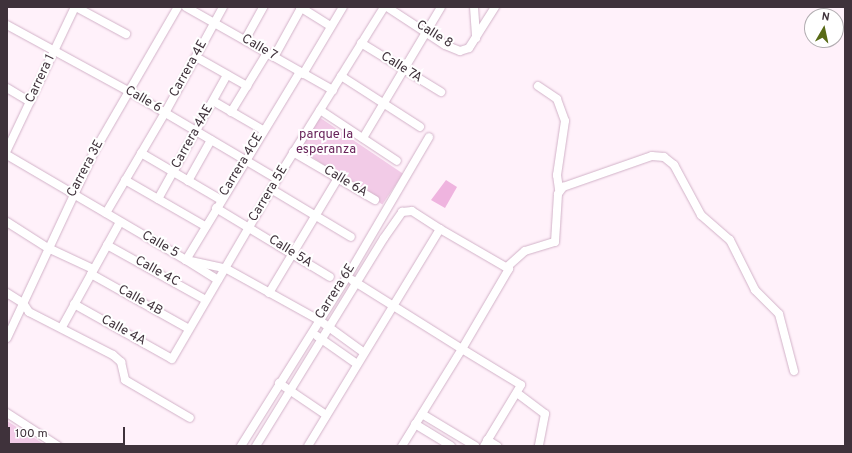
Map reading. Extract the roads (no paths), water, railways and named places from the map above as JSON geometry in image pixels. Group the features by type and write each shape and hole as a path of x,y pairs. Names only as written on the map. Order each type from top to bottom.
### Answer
{"street":[{"path":"76,7 126,34"},
{"name":"Carrera 1","path":"7,150 76,7"},
{"name":"Carrera 3E","path":"7,338 73,192 178,7"},
{"name":"Calle 7","path":"186,7 332,90"},
{"name":"Carrera 4E","path":"106,213 165,113 223,7"},
{"path":"244,40 263,7"},
{"path":"231,112 247,86 270,55 300,7 331,26"},
{"name":"Carrera 4CE","path":"186,260 263,130 302,73 343,7"},
{"name":"Carrera 5E","path":"172,359 293,152 384,7"},
{"name":"Calle 8","path":"387,7 427,31 445,45 460,51 469,48 476,38"},
{"path":"363,138 441,7"},
{"path":"474,7 476,38"},
{"path":"476,38 495,7"},
{"name":"Calle 6","path":"7,25 130,92 277,179"},
{"name":"Calle 7A","path":"361,43 441,92"},
{"path":"196,56 247,86"},
{"name":"Carrera 4AE","path":"158,199 227,75"},
{"path":"341,76 383,105 420,127"},
{"path":"507,267 526,251 555,242 559,190 557,175 565,121 557,99 538,86"},
{"path":"7,88 30,102"},
{"path":"213,102 263,130"},
{"path":"320,110 396,161"},
{"name":"Carrera 6E","path":"241,446 310,333 347,277 428,137"},
{"path":"188,181 211,140"},
{"name":"Calle 6A","path":"293,152 375,200"},
{"path":"141,153 221,200"},
{"name":"Calle 5","path":"7,155 73,192 120,222 186,260 225,268 319,320 363,352"},
{"path":"559,190 652,156 664,157 674,164 701,215 730,240 750,282 779,314 794,372"},
{"path":"269,293 294,254 338,178"},
{"path":"125,180 205,226"},
{"path":"271,189 351,237"},
{"name":"Calle 5A","path":"216,208 330,277"},
{"name":"Carrera 6E","path":"256,446 320,338 369,260 402,212 412,211 440,229"},
{"name":"Calle 4B","path":"7,222 48,248 92,271 189,329"},
{"path":"62,327 120,222"},
{"path":"308,446 363,352 394,305 440,229 507,267"},
{"path":"374,232 384,238"},
{"name":"Calle 4C","path":"107,245 206,300"},
{"path":"360,254 369,260"},
{"path":"186,260 218,280"},
{"path":"402,446 508,272 507,267"},
{"path":"347,277 522,385 486,443 497,446"},
{"path":"7,293 23,303 29,312 62,327 113,355 121,362 125,380 190,418"},
{"name":"Calle 4A","path":"74,304 172,359"},
{"path":"310,333 320,338 357,364"},
{"path":"279,383 326,415"},
{"path":"516,393 545,414 540,446"},
{"path":"7,413 58,446"},
{"path":"422,414 475,446"},
{"path":"415,424 451,446"},
{"path":"250,432 260,438"}],"park label":[{"name":"parque la esperanza","path":"326,144"}]}
